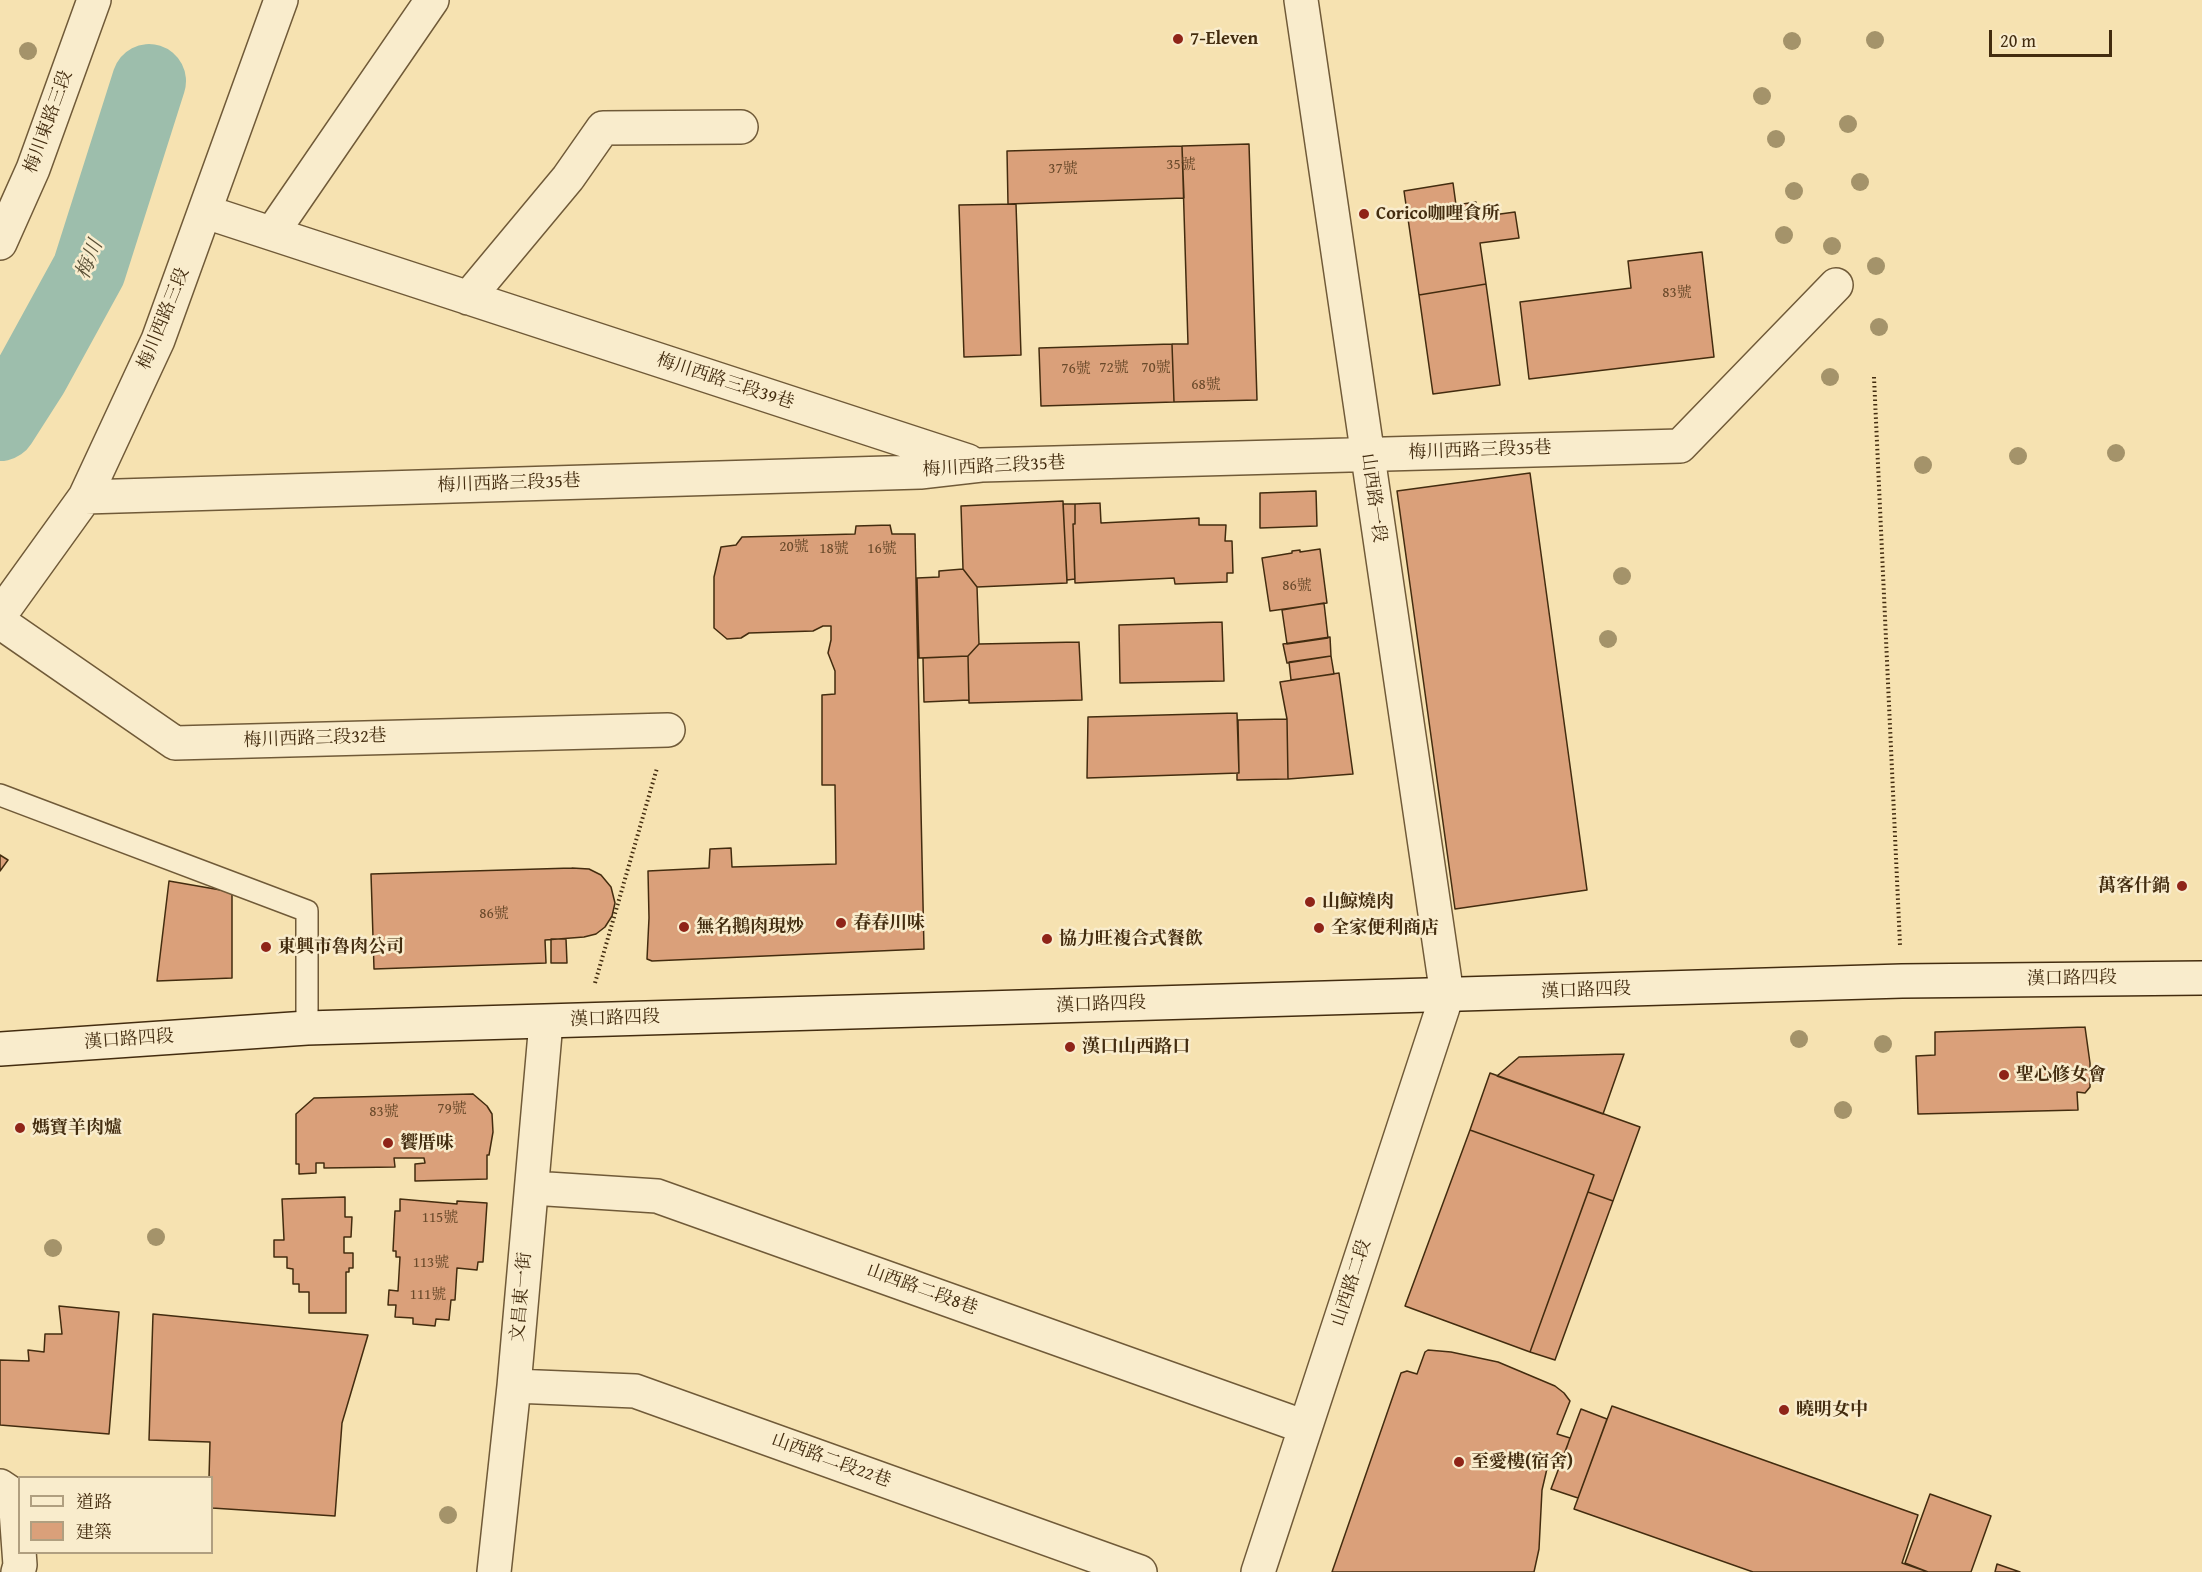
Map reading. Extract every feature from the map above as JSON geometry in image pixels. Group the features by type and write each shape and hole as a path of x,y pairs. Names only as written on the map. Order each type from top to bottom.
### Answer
{"street":[{"name":"梅川東路三段","path":"0,243 33,169 94,0"},
{"name":"梅川西路三段","path":"3,605 85,497 158,340 281,0"},
{"path":"272,233 432,0"},
{"name":"山西路一段","path":"1301,0 1447,995"},
{"path":"468,298 568,178 603,129 741,127"},
{"name":"梅川西路三段39巷","path":"206,212 981,465"},
{"name":"梅川西路三段35巷","path":"85,497 908,472 981,465 1680,446 1836,285"},
{"name":"梅川西路三段32巷","path":"3,605 175,743 668,730"},
{"name":"漢口路四段","path":"0,1049 307,1028 1902,981 2202,978"},
{"name":"山西路二段","path":"1258,1572 1447,995"},
{"name":"文昌東一街","path":"494,1572 514,1386 546,1022"},
{"name":"山西路二段8巷","path":"532,1188 657,1196 1305,1427"},
{"name":"山西路二段22巷","path":"514,1386 635,1390 1140,1572"},
{"path":"0,1486 15,1496 18,1537"},
{"path":"18,1572 19,1554"}],"lane":[{"path":"0,795 307,911 307,1028"}],"path":[{"path":"1874,377 1902,981"},
{"path":"584,1020 668,730"}],"building":[{"path":"1249,144 1257,400 1174,402 1172,344 1188,344 1182,146"},
{"path":"1182,146 1184,198 1008,204 1007,151"},
{"path":"1453,183 1456,205 1476,202 1478,217 1515,212 1519,238 1480,243 1486,284 1419,295 1404,191"},
{"path":"1016,204 1021,355 964,357 959,205"},
{"path":"1702,252 1714,357 1529,379 1520,302 1631,288 1628,261"},
{"path":"1486,284 1500,385 1433,394 1419,295"},
{"path":"1172,344 1174,402 1041,406 1039,348"},
{"path":"1530,473 1587,890 1455,909 1397,491"},
{"path":"1316,491 1317,526 1260,528 1260,493"},
{"path":"1063,501 1067,583 977,587 963,569 961,506"},
{"path":"1100,503 1101,523 1199,518 1199,525 1226,525 1225,541 1232,541 1233,573 1227,573 1227,582 1175,584 1174,578 1075,583 1073,524 1075,524 1075,504"},
{"path":"1063,504 1075,504 1075,524 1073,524 1075,579 1067,580"},
{"path":"890,525 892,534 915,534 924,949 652,961 647,959 648,871 709,868 710,849 731,848 732,867 836,864 835,785 822,785 822,695 835,694 835,671 828,653 831,626 823,626 813,631 749,633 741,638 727,639 714,628 714,577 721,547 736,545 742,537 855,534 856,526"},
{"path":"1320,549 1327,603 1270,611 1262,558 1292,553 1292,551"},
{"path":"963,569 977,587 979,644 968,656 919,658 917,578 939,577 939,571"},
{"path":"1324,603 1328,638 1287,644 1282,610"},
{"path":"1222,622 1224,681 1120,683 1119,625"},
{"path":"1330,637 1331,656 1287,663 1283,644"},
{"path":"1079,642 1082,700 969,703 968,656 979,644"},
{"path":"968,656 969,700 924,702 923,658"},
{"path":"1331,656 1334,674 1291,680 1289,662"},
{"path":"1339,673 1353,774 1288,779 1287,719 1280,682"},
{"path":"1237,713 1239,773 1087,778 1088,717"},
{"path":"1287,719 1288,779 1237,780 1237,773 1239,773 1238,720"},
{"path":"0,855 8,860 0,871"},
{"path":"589,869 601,875 611,887 615,903 612,916 605,927 596,934 545,940 546,963 374,969 371,874"},
{"path":"169,881 232,892 232,978 157,981"},
{"path":"551,939 566,939 567,963 551,963"},
{"name":"聖心修女會","path":"2085,1027 2090,1063 2090,1087 2085,1093 2077,1092 2078,1110 1918,1114 1916,1056 1935,1055 1935,1032"},
{"path":"1624,1054 1603,1114 1497,1076 1519,1057"},
{"path":"1490,1073 1640,1127 1613,1201 1588,1192 1594,1175 1470,1130"},
{"path":"473,1094 487,1106 492,1114 493,1132 489,1155 487,1155 487,1179 415,1181 415,1164 425,1163 424,1158 394,1158 395,1167 324,1168 324,1163 316,1163 316,1173 299,1174 299,1164 296,1164 296,1114 314,1098"},
{"path":"1470,1130 1594,1175 1530,1352 1405,1306"},
{"path":"1588,1192 1613,1201 1555,1360 1530,1352"},
{"path":"345,1197 345,1217 352,1217 351,1237 344,1237 344,1253 353,1253 353,1268 349,1268 349,1272 346,1272 346,1313 309,1313 309,1292 299,1292 299,1284 293,1284 293,1269 287,1268 287,1257 274,1257 274,1240 284,1240 282,1199"},
{"path":"400,1199 457,1204 457,1201 487,1203 483,1262 478,1262 477,1270 457,1268 455,1300 451,1300 449,1320 436,1319 435,1326 413,1324 413,1318 395,1317 396,1305 388,1305 389,1290 398,1291 400,1257 396,1257 396,1251 393,1251 395,1211 400,1211"},
{"path":"59,1306 119,1312 109,1434 0,1425 0,1360 29,1361 28,1350 44,1352 45,1334 62,1334"},
{"path":"153,1314 368,1335 342,1423 335,1516 213,1508 213,1476 209,1476 210,1442 149,1440"},
{"name":"至愛樓(宿舍)","path":"1428,1350 1451,1352 1498,1362 1555,1386 1570,1401 1557,1434 1570,1438 1561,1464 1549,1460 1542,1490 1539,1549 1534,1572 1332,1572 1401,1373 1407,1371 1417,1374 1425,1352"},
{"path":"1612,1406 1918,1515 1902,1563 1928,1572 1753,1572 1574,1509"},
{"path":"1581,1409 1607,1419 1578,1498 1551,1489"},
{"path":"1930,1494 1991,1516 1971,1572 1928,1572 1905,1563"},
{"path":"1997,1564 2020,1572 1995,1572"}],"waterway":[{"name":"梅川","path":"0,424 32,374 89,270 149,81"}],"place":[{"name":"7-Eleven","path":"1178,39"},
{"name":"Corico咖哩食所","path":"1364,214"},
{"name":"萬客什鍋","path":"2182,886"},
{"name":"山鯨燒肉","path":"1310,902"},
{"name":"春春川味","path":"841,923"},
{"name":"無名鵝肉現炒","path":"684,927"},
{"name":"全家便利商店","path":"1319,928"},
{"name":"協力旺複合式餐飲","path":"1047,939"},
{"name":"東興市魯肉公司","path":"266,947"},
{"name":"漢口山西路口","path":"1070,1047"},
{"name":"聖心修女會","path":"2004,1075"},
{"name":"媽寶羊肉爐","path":"20,1128"},
{"name":"饗厝味","path":"388,1143"},
{"name":"曉明女中","path":"1784,1410"},
{"name":"至愛樓(宿舍)","path":"1459,1462"}]}
